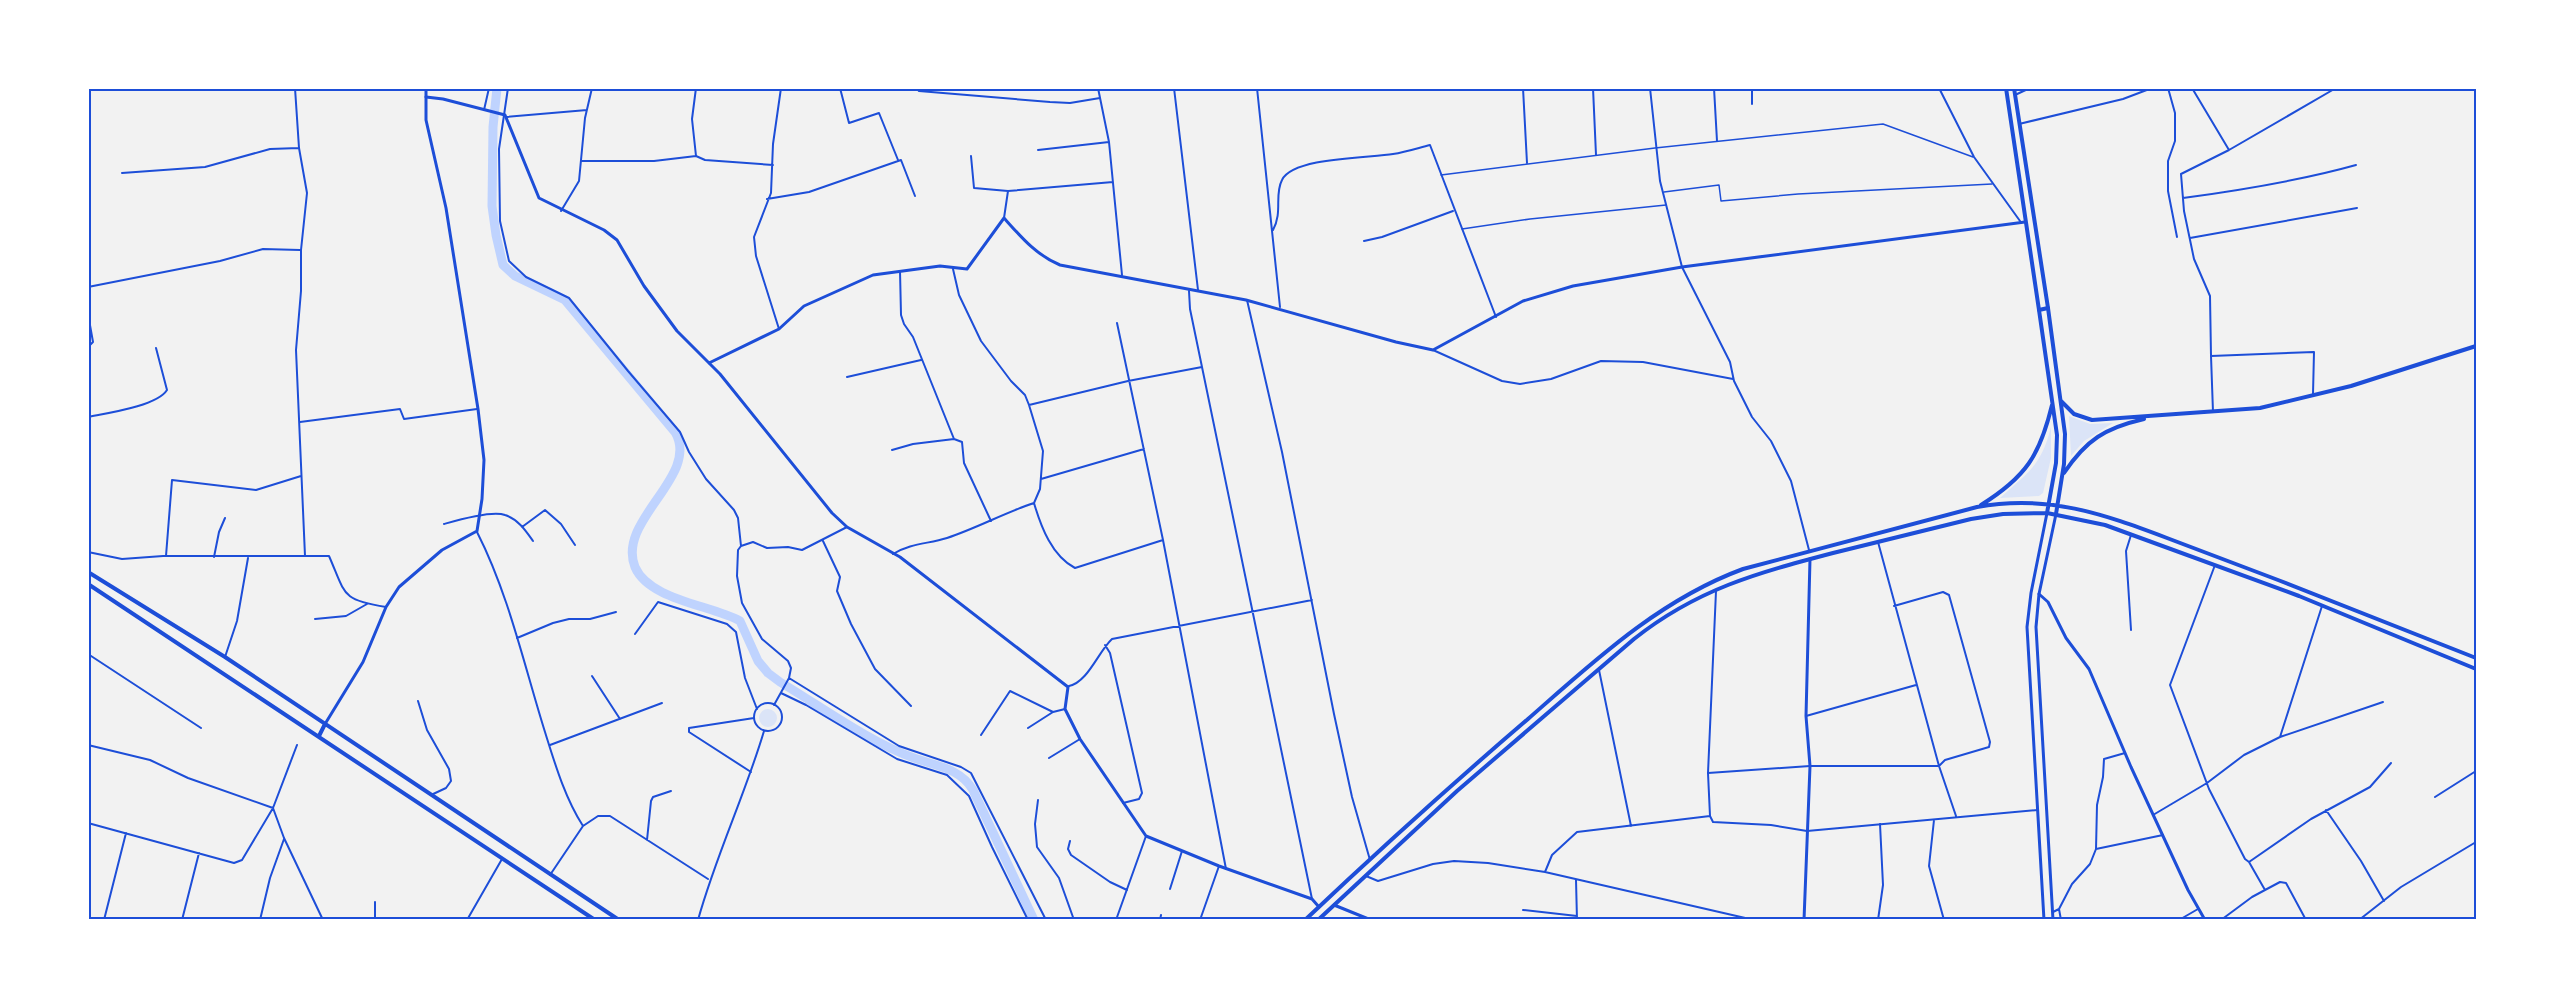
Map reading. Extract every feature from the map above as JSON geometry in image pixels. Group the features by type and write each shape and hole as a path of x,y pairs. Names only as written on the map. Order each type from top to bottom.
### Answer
{"main road":[{"path":"2006,88 2053,401 2057,454 2047,513"},
{"path":"2014,88 2061,401 2065,445 2056,514"},
{"path":"2040,310 2048,308"},
{"path":"2061,401 2070,411 2087,419 2251,410 2313,397 2476,346"},
{"path":"1977,507 2004,489 2028,468 2042,443 2053,401"},
{"path":"2063,473 2077,454 2092,440 2122,424 2156,417"},
{"path":"1305,920 1596,659 1663,609 1728,574 1809,550 1977,507 2003,504 2057,504 2093,512 2476,658"},
{"path":"1318,920 1457,791 1660,620 1716,589 1744,578 1810,559 1986,516 2047,513 2091,520 2322,606 2476,669"},
{"path":"88,572 225,657 618,920"},
{"path":"88,584 595,920"},
{"path":"319,736 325,724"},
{"path":"1512,732 1518,739"}],"street":[{"path":"295,88 298,148 307,193 301,250 301,291 296,350 305,556"},
{"path":"426,88 426,120 446,208 484,460 477,531 495,567 550,746 565,789 583,826"},
{"path":"484,110 489,88"},
{"path":"508,88 500,149 500,221 509,261 526,277 569,298 680,432 689,453 706,479 734,510 738,518 741,546 736,560 742,603 762,639 789,661 791,672 789,678 774,705"},
{"path":"561,211 579,181 587,110 592,88"},
{"path":"696,88 692,119 696,156"},
{"path":"779,329 756,256 754,237 771,193 773,144 781,88"},
{"path":"840,88 849,123 879,113 898,160"},
{"path":"916,88 919,91 1050,102 1070,103 1100,98"},
{"path":"1098,88 1109,142 1122,275"},
{"path":"1174,88 1198,290"},
{"path":"1257,88 1280,307"},
{"path":"1523,88 1527,163"},
{"path":"1593,88 1596,155"},
{"path":"1650,88 1655,148 1663,192 1682,267 1730,362 1733,379 1752,417 1771,441 1791,481 1809,550"},
{"path":"1714,88 1717,141"},
{"path":"1752,88 1752,104"},
{"path":"1939,88 1974,157 2021,223"},
{"path":"2015,95 2030,88"},
{"path":"2019,124 2123,99 2152,88"},
{"path":"2168,88 2175,113 2175,141 2169,161 2168,191 2177,237"},
{"path":"2192,88 2229,150"},
{"path":"2213,412 2210,296 2194,259 2181,174 2229,150 2336,88"},
{"path":"426,97 505,116 587,110"},
{"path":"505,116 539,198 561,211 604,230 617,240 644,286 677,331 709,363 816,494 847,527 893,554 1068,687"},
{"path":"1038,150 1109,142"},
{"path":"1273,230 1278,220 1281,181 1285,175 1314,163 1395,154 1430,145 1496,317"},
{"path":"122,173 205,168 270,149 298,148"},
{"path":"582,161 654,161 696,156 705,160 773,165"},
{"path":"970,156 974,188 1008,191 1113,182"},
{"path":"767,199 809,192 898,160 904,161 915,196"},
{"path":"2183,198 2263,188 2304,180 2356,165"},
{"path":"709,363 779,329 804,306 873,275 939,266 963,270 970,265 1004,218 1008,191"},
{"path":"2190,238 2357,208"},
{"path":"1364,241 1382,237 1454,211"},
{"path":"1004,218 1030,247 1060,265 1122,275 1280,307 1396,342 1433,350 1502,381 1520,384 1551,379 1601,361 1643,362 1733,379"},
{"path":"1433,350 1523,301 1573,286 1682,267 2026,222"},
{"path":"88,287 220,261 263,249 301,250"},
{"path":"953,267 959,295 981,341 1011,381 1025,395 1029,405 1043,451 1041,479 1034,503 1039,522 1050,544 1075,568 1162,540"},
{"path":"900,271 901,315 913,337 954,440"},
{"path":"1189,288 1190,309 1312,899"},
{"path":"1246,300 1312,600 1352,797 1370,860"},
{"path":"88,314 93,342 88,347"},
{"path":"1117,323 1144,449 1226,869"},
{"path":"88,417 137,406 164,396 167,390 156,348"},
{"path":"2211,356 2314,352 2313,397"},
{"path":"847,377 921,360"},
{"path":"1029,405 1128,381 1202,367"},
{"path":"300,422 400,409 404,419 478,409"},
{"path":"892,450 913,444 954,440 962,442 964,463 991,521"},
{"path":"1041,479 1144,449"},
{"path":"166,556 172,480 256,490 302,476"},
{"path":"893,554 921,541 947,538 991,521 1009,511 1034,503"},
{"path":"522,527 545,510 561,524 575,545"},
{"path":"2044,920 2027,627 2031,593 2047,513"},
{"path":"444,524 480,516 504,514 522,527 533,541"},
{"path":"2053,920 2036,627 2039,594 2056,514"},
{"path":"213,557 225,518"},
{"path":"741,546 757,543 767,548 789,547 802,550 847,527"},
{"path":"325,724 363,662 386,607 399,587 442,550 477,531"},
{"path":"2131,534 2126,551 2131,630"},
{"path":"823,541 840,577 837,591 851,624 875,669 911,706"},
{"path":"1878,542 1916,685 1956,817"},
{"path":"88,552 122,559 166,556 328,556 348,596 354,601 386,607"},
{"path":"225,657 237,621 248,557"},
{"path":"1804,920 1810,766 1806,716 1810,559"},
{"path":"2215,565 2170,685 2207,783 2245,859 2265,890"},
{"path":"1716,589 1708,773 1710,816 1713,822 1771,825 1807,831 2038,810"},
{"path":"1708,773 1810,766 1939,766 1945,760 1989,747 1990,742 1949,595 1943,592 1894,606"},
{"path":"2039,594 2048,602 2066,638 2089,669 2153,814 2205,920"},
{"path":"1068,687 1080,682 1105,645 1112,639 1312,600"},
{"path":"635,634 658,602 727,624 736,632 745,678 757,709"},
{"path":"315,619 346,616 367,604"},
{"path":"2280,737 2322,606"},
{"path":"517,638 561,621 590,619 616,612"},
{"path":"1105,645 1110,653 1142,793 1139,799 1123,803"},
{"path":"88,654 201,728"},
{"path":"1599,670 1631,826"},
{"path":"592,676 620,719"},
{"path":"789,678 899,746 971,773 1046,920"},
{"path":"1806,716 1916,685"},
{"path":"1068,687 1065,709 1080,739 1146,836 1226,869 1312,899 1319,907"},
{"path":"981,735 1007,693 1011,691 1053,712"},
{"path":"781,693 806,705 897,759 947,775 969,796 1028,920"},
{"path":"418,701 427,730 449,769 451,781 446,788 431,795"},
{"path":"2153,814 2207,783 2244,755 2280,737 2383,702"},
{"path":"550,746 662,703"},
{"path":"765,704 774,705 780,712 781,721 773,730 764,731 757,726 754,718 757,709 765,704"},
{"path":"1028,728 1053,712 1065,709"},
{"path":"752,772 689,732 689,728 754,718"},
{"path":"698,920 709,880 752,772 764,731"},
{"path":"1049,758 1080,739"},
{"path":"88,745 150,760 188,778 273,808"},
{"path":"88,824 234,863 242,860 273,808 297,745"},
{"path":"2053,912 2059,909 2072,884 2090,864 2096,849 2097,806 2103,777 2103,762 2107,757 2125,753"},
{"path":"2249,862 2326,810 2370,787 2391,763"},
{"path":"2435,797 2476,771"},
{"path":"647,840 653,797 672,791"},
{"path":"1038,800 1035,824 1037,847 1059,878 1074,920"},
{"path":"273,808 284,838 323,920"},
{"path":"2326,810 2361,861 2384,901"},
{"path":"550,874 583,826 591,819 606,814 709,880"},
{"path":"1545,872 1552,855 1576,832 1710,816"},
{"path":"1934,819 1929,866 1944,920"},
{"path":"1878,920 1883,885 1880,824"},
{"path":"104,920 126,833"},
{"path":"2096,849 2163,835"},
{"path":"1116,920 1146,836"},
{"path":"260,920 270,878 284,838"},
{"path":"1070,841 1068,852 1071,855 1110,882 1127,890"},
{"path":"2359,920 2401,887 2476,842"},
{"path":"1170,889 1182,851"},
{"path":"182,920 199,853"},
{"path":"467,920 502,858"},
{"path":"1366,876 1378,881 1433,864 1454,861 1488,863 1545,872 1754,920"},
{"path":"1200,920 1219,866"},
{"path":"1523,910 1577,918 1576,880"},
{"path":"2221,920 2252,897 2280,882 2286,883 2306,920"},
{"path":"375,902 375,920"},
{"path":"1334,905 1371,920"},
{"path":"2179,920 2199,908"},
{"path":"2059,909 2061,920"},
{"path":"1160,920 1161,915"}],"lane":[{"path":"1441,175 1655,148 1883,124 1974,157"},
{"path":"1663,192 1719,185 1721,201 1798,194 1992,184"},
{"path":"1461,229 1530,219 1666,205"}],"shaded area":[{"path":"2069,416 2090,424 2113,423 2084,441 2071,456"},
{"path":"2051,427 2051,458 2043,493 2039,496 2000,498 2038,460"},
{"path":"768,709 774,712 777,718 774,724 768,727 762,724 759,718 762,712"}],"waterway":[{"path":"497,88 493,127 492,206 503,265 515,276 565,300 675,432 680,449 677,465 669,482 646,515 637,532 632,550 635,567 642,578 667,594 740,621 758,661 780,682 881,743 954,772 968,783 1034,920"}]}
